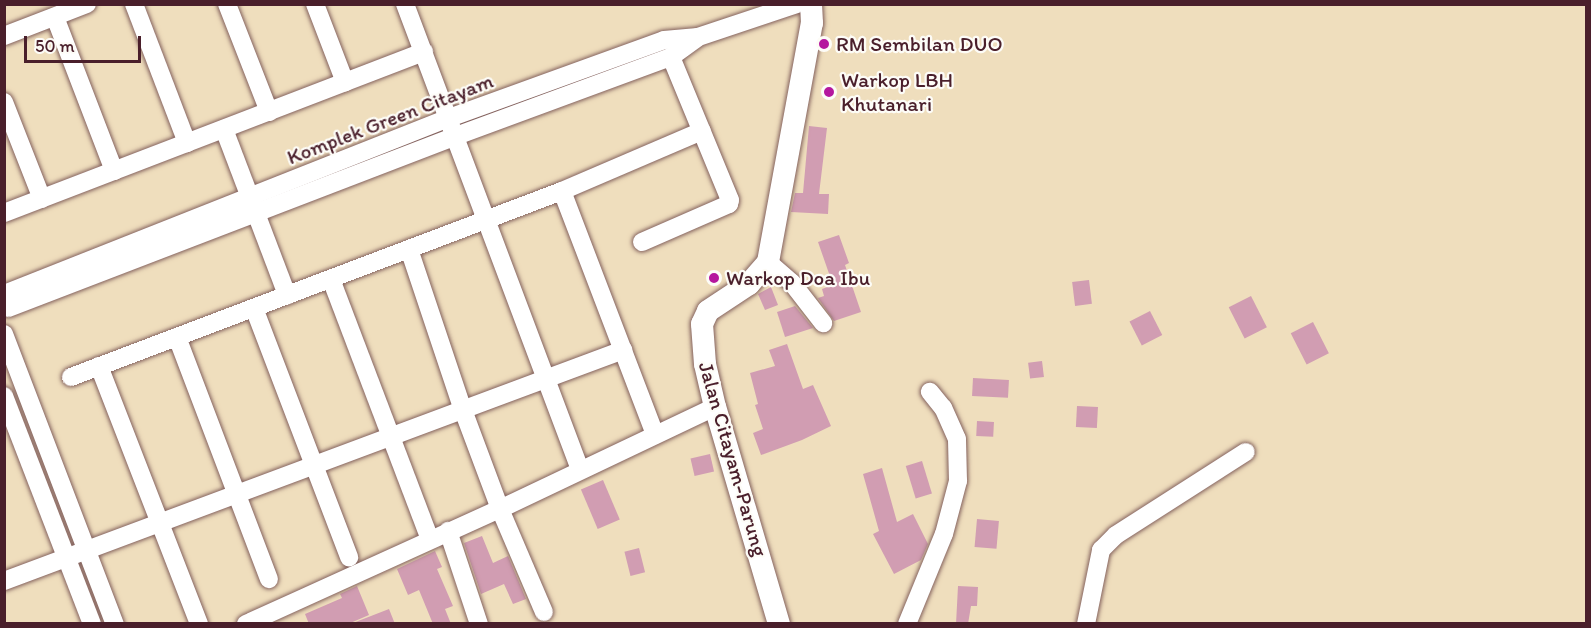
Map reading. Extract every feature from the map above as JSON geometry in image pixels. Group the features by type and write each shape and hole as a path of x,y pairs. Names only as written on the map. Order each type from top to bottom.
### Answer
{"street":[{"path":"4,36 87,4"},
{"path":"134,4 187,143"},
{"path":"227,4 269,111"},
{"path":"315,4 345,82"},
{"path":"405,4 580,470"},
{"name":"Komplek Green Citayam","path":"253,206 449,118 664,40 698,37 796,4"},
{"path":"811,4 812,23 768,262 792,283 823,323"},
{"path":"55,17 114,171"},
{"path":"4,396 90,623 113,618 89,550 4,334 10,321 6,302 253,206 456,136 671,57 698,37"},
{"path":"4,213 424,52"},
{"path":"642,242 729,204 729,197 671,57"},
{"path":"4,102 42,199"},
{"path":"224,129 287,295"},
{"path":"71,377 562,191 702,131"},
{"path":"562,191 655,435"},
{"path":"409,249 463,410 500,509 544,612"},
{"name":"Jalan Citayam-Parung","path":"768,262 749,284 708,311 702,324 705,364 715,407 779,624"},
{"path":"331,279 430,539"},
{"path":"254,308 349,557"},
{"path":"177,337 269,579"},
{"path":"4,581 623,350"},
{"path":"99,366 199,624"},
{"path":"907,624 944,534 958,481 957,439 943,408 930,392"},
{"path":"246,624 500,509 715,407"},
{"path":"1086,624 1101,550 1116,535 1246,452"},
{"path":"448,531 479,624"}],"building":[{"path":"809,126 827,128 819,194 829,194 828,214 791,212 795,193 803,193"},
{"path":"839,235 849,263 845,265 861,312 834,321 818,298 824,296 822,289 833,285 818,242"},
{"path":"1089,280 1092,304 1075,306 1072,282"},
{"path":"771,287 778,305 765,310 758,294"},
{"path":"1251,296 1267,327 1245,339 1229,307"},
{"path":"795,306 813,328 785,337 777,312"},
{"path":"1150,311 1162,335 1142,345 1130,321"},
{"path":"1313,322 1329,353 1307,365 1291,333"},
{"path":"787,344 803,389 813,385 831,426 802,440 761,455 753,433 763,429 755,405 758,404 750,373 775,366 769,350"},
{"path":"1042,361 1044,377 1030,379 1028,363"},
{"path":"973,378 1009,380 1008,398 972,396"},
{"path":"1077,406 1098,407 1097,428 1076,427"},
{"path":"977,421 994,422 993,437 976,436"},
{"path":"710,454 714,472 695,476 691,458"},
{"path":"922,461 932,494 916,498 906,466"},
{"path":"882,468 897,522 913,514 928,544 921,560 894,574 873,534 879,531 863,474"},
{"path":"603,480 620,520 598,529 581,489"},
{"path":"977,519 999,521 996,549 975,547"},
{"path":"482,536 493,563 508,556 526,599 513,604 504,584 481,594 464,543"},
{"path":"639,548 645,572 630,576 624,552"},
{"path":"435,551 442,567 437,569 453,606 445,609 451,624 433,624 419,590 408,595 397,569"},
{"path":"357,586 369,615 348,624 309,624 305,614 342,598 340,594"},
{"path":"958,586 978,587 977,606 971,606 968,624 956,624"},
{"path":"389,609 395,624 353,624 353,623"}],"place":[{"name":"RM Sembilan DUO","path":"824,44"},
{"name":"Warkop LBH Khutanari","path":"829,92"},
{"name":"Warkop Doa Ibu","path":"714,278"}]}
